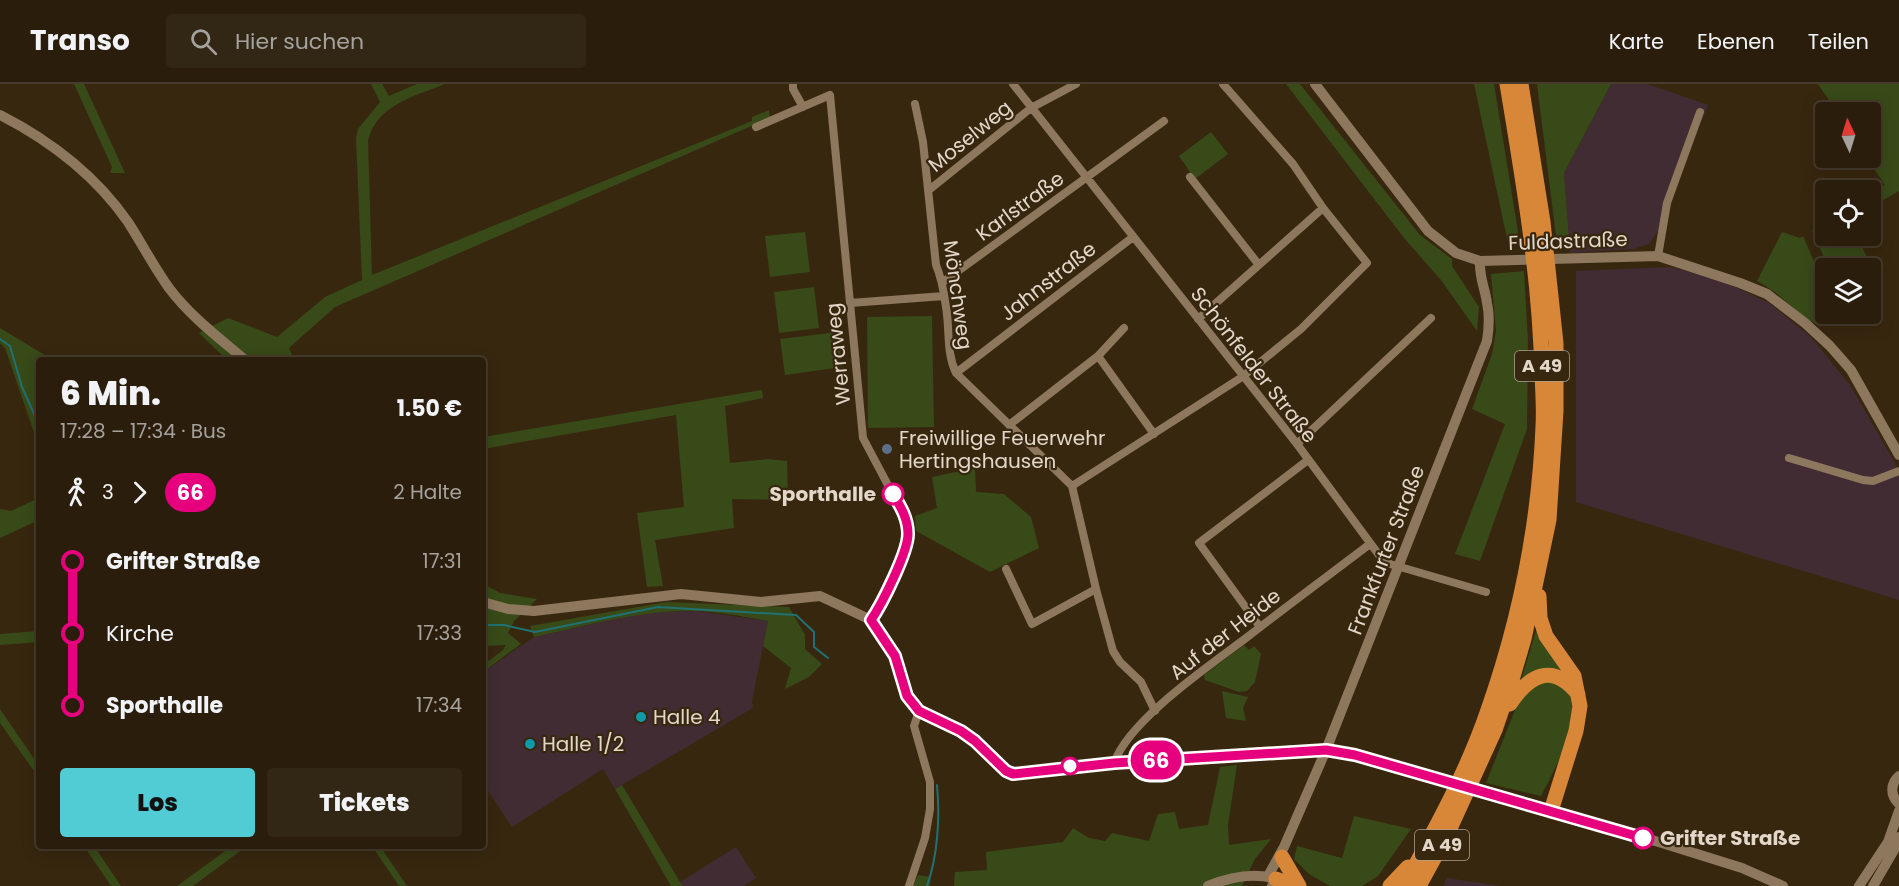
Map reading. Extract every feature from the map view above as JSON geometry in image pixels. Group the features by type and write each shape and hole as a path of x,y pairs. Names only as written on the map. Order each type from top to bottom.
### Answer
{"highway":[{"name":"A 49","path":"1419,886 1470,770 1520,600 1537,500 1544,425 1537,275 1507,84"},
{"name":"A 49","path":"1470,770 1495,730 1521,649 1542,557 1553,482 1556,343 1543,222 1521,84"},
{"path":"1542,557 1538,601 1540,618 1546,636 1574,676 1579,694 1579,716 1551,811"},
{"path":"1495,730 1518,692 1533,679 1544,676 1556,677 1567,682 1579,694"},
{"name":"A 49","path":"1404,886 1427,844 1456,802"},
{"path":"1390,886 1427,844"},
{"path":"1283,852 1297,886"},
{"path":"1270,882 1297,886"}],"street":[{"path":"793,84 793,89 803,107"},
{"name":"Schönfelder Straße","path":"1013,84 1297,444 1371,544 1390,564 1398,567"},
{"name":"Moselweg","path":"929,190 1031,108 1076,84"},
{"path":"1155,711 1141,682 1120,662 1113,651 1072,486 1242,377 1301,329 1367,263 1323,208 1293,164 1223,84"},
{"name":"Fuldastraße","path":"1315,84 1428,231 1456,253 1480,261 1502,262 1579,257 1658,256 1767,294 1805,323 1851,370 1899,455"},
{"name":"Werraweg","path":"756,127 830,95 863,438 904,514 909,536 879,608 871,620"},
{"name":"Mönchweg","path":"915,104 923,142 936,265 943,282 950,361 956,373 1072,486"},
{"path":"1658,256 1667,203 1700,112"},
{"path":"0,115 33,132 96,182 127,222 169,288 189,312 242,357"},
{"path":"1087,178 1164,121"},
{"path":"1190,177 1259,265"},
{"name":"Karlstraße","path":"943,282 1087,178"},
{"path":"1198,319 1323,208"},
{"name":"Jahnstraße","path":"956,373 1133,237"},
{"name":"Frankfurter Straße","path":"1270,882 1326,750 1487,341 1490,319 1480,278 1480,261"},
{"path":"850,303 944,296"},
{"path":"1297,444 1431,318"},
{"path":"1009,425 1098,356 1124,328"},
{"path":"1098,356 1154,434"},
{"path":"1789,458 1863,480 1873,481 1899,471"},
{"path":"1260,627 1199,543 1308,460"},
{"name":"Auf der Heide","path":"1114,763 1125,742 1155,711 1197,675 1371,544"},
{"path":"1398,567 1486,592"},
{"path":"1006,569 1032,624 1096,589"},
{"path":"486,603 508,609 534,611 681,594 761,602 820,596 871,620 895,656 907,696 919,711 961,731 975,741 1006,771 1013,774 1114,763 1326,750 1355,755 1551,811 1742,868 1783,886"},
{"path":"909,886 925,838 930,809 930,782 914,726 919,711"},
{"path":"1899,776 1894,780 1891,790 1894,799 1899,804"},
{"path":"1859,886 1888,842 1899,811"},
{"path":"1873,886 1899,837"},
{"path":"1208,886 1237,877 1270,882"}],"shaded area":[{"path":"1611,84 1647,84 1708,105 1658,231 1649,244 1634,249 1570,253 1564,173"},
{"path":"1670,267 1714,277 1769,303 1810,336 1850,385 1895,463 1899,474 1899,600 1576,502 1576,271"},
{"path":"697,611 768,621 752,701 753,708 615,789 603,769 512,827 486,788 486,670 534,637 657,612"},
{"path":"736,847 756,878 744,886 683,886 680,882"},
{"path":"1447,878 1500,886 1443,886"}],"green space":[{"path":"74,84 84,84 125,173 110,173 112,167"},
{"path":"371,84 382,84 389,96 417,84 445,84 388,110 372,129 368,141 372,275 752,121 752,117 769,110 770,118 335,307 289,348 293,357 224,357 199,333 228,318 277,337 325,297 362,280 356,138 358,129 380,102"},
{"path":"1286,84 1300,84 1420,235 1452,259 1452,266 1479,307 1477,331 1441,280 1404,238"},
{"path":"1474,84 1494,84 1520,244 1508,243"},
{"path":"1537,84 1611,84 1564,173 1569,239 1557,244"},
{"path":"1818,84 1899,84 1899,191 1881,201 1881,188 1885,185 1874,168 1881,168 1881,102 1830,102"},
{"path":"1211,132 1228,154 1195,179 1179,156"},
{"path":"805,232 810,272 770,277 765,236"},
{"path":"1782,232 1800,238 1803,236 1815,264 1815,323 1803,316 1775,292 1757,281"},
{"path":"1819,246 1862,246 1867,258 1824,258"},
{"path":"1524,271 1528,340 1527,429 1480,561 1455,554 1505,424 1472,409 1492,354 1496,331 1491,274"},
{"path":"814,287 819,328 779,333 774,292"},
{"path":"932,316 934,427 868,428 867,317"},
{"path":"0,328 48,357 36,357 36,438 5,348 0,343"},
{"path":"838,332 842,367 785,375 780,339"},
{"path":"762,390 763,398 725,406 730,463 768,459 787,461 788,500 732,499 734,528 655,540 663,586 647,587 637,513 684,507 676,415 486,448 486,436"},
{"path":"975,468 976,492 1004,494 1031,517 1039,548 990,572 916,531 915,516 937,508 932,477"},
{"path":"36,499 36,521 0,538 0,509 11,511"},
{"path":"486,586 500,593 537,599 514,621 508,633 521,644 486,670 486,663 506,645 486,646"},
{"path":"666,602 789,607 805,635 805,649 822,664 809,677 785,689 791,668 763,646 768,621 721,613 673,611 653,613 613,619 534,637 530,626"},
{"path":"1538,624 1570,676 1559,674 1520,684"},
{"path":"36,631 36,642 0,645 0,634"},
{"path":"1244,645 1249,650 1254,646 1261,654 1255,682 1247,691 1239,692 1205,680 1204,675"},
{"path":"1542,680 1556,682 1567,690 1572,702 1572,718 1562,754 1541,796 1486,783 1519,700"},
{"path":"1222,691 1248,697 1243,708 1246,721 1226,718"},
{"path":"0,709 36,762 36,774 0,723"},
{"path":"1237,765 1228,825 1229,845 1271,839 1255,859 1242,886 954,886 955,872 987,870 986,852 1063,842 1073,828 1089,838 1105,841 1112,833 1149,841 1158,814 1175,812 1179,829 1208,825 1220,767"},
{"path":"622,785 683,886 671,886 615,789"},
{"path":"1354,816 1411,829 1378,876 1362,886 1330,886 1309,874 1294,859 1297,846 1342,858"},
{"path":"86,849 96,849 121,886 111,886"},
{"path":"228,849 243,849 193,886 177,886"},
{"path":"374,849 382,849 407,886 399,886"},
{"path":"918,875 931,877 930,886 913,886"}],"waterway":[{"path":"0,339 10,346 22,387 36,418"},
{"path":"486,625 504,625 535,632 658,607 796,615 814,632 814,647 828,658"},
{"path":"927,886 934,862 937,836 937,785"}],"bus line":[{"name":"66","path":"893,494 907,521 909,536 879,608 871,620 895,656 907,696 919,711 961,731 975,741 1006,771 1013,774 1024,774 1058,767 1326,750 1355,755 1643,838"}],"place":[{"name":"Freiwillige Feuerwehr Hertingshausen","path":"887,449"},
{"name":"Sporthalle","path":"893,494"},
{"name":"Halle 4","path":"641,717"},
{"name":"Halle 1/2","path":"530,744"},
{"name":"Grifter Straße","path":"1643,838"}]}
